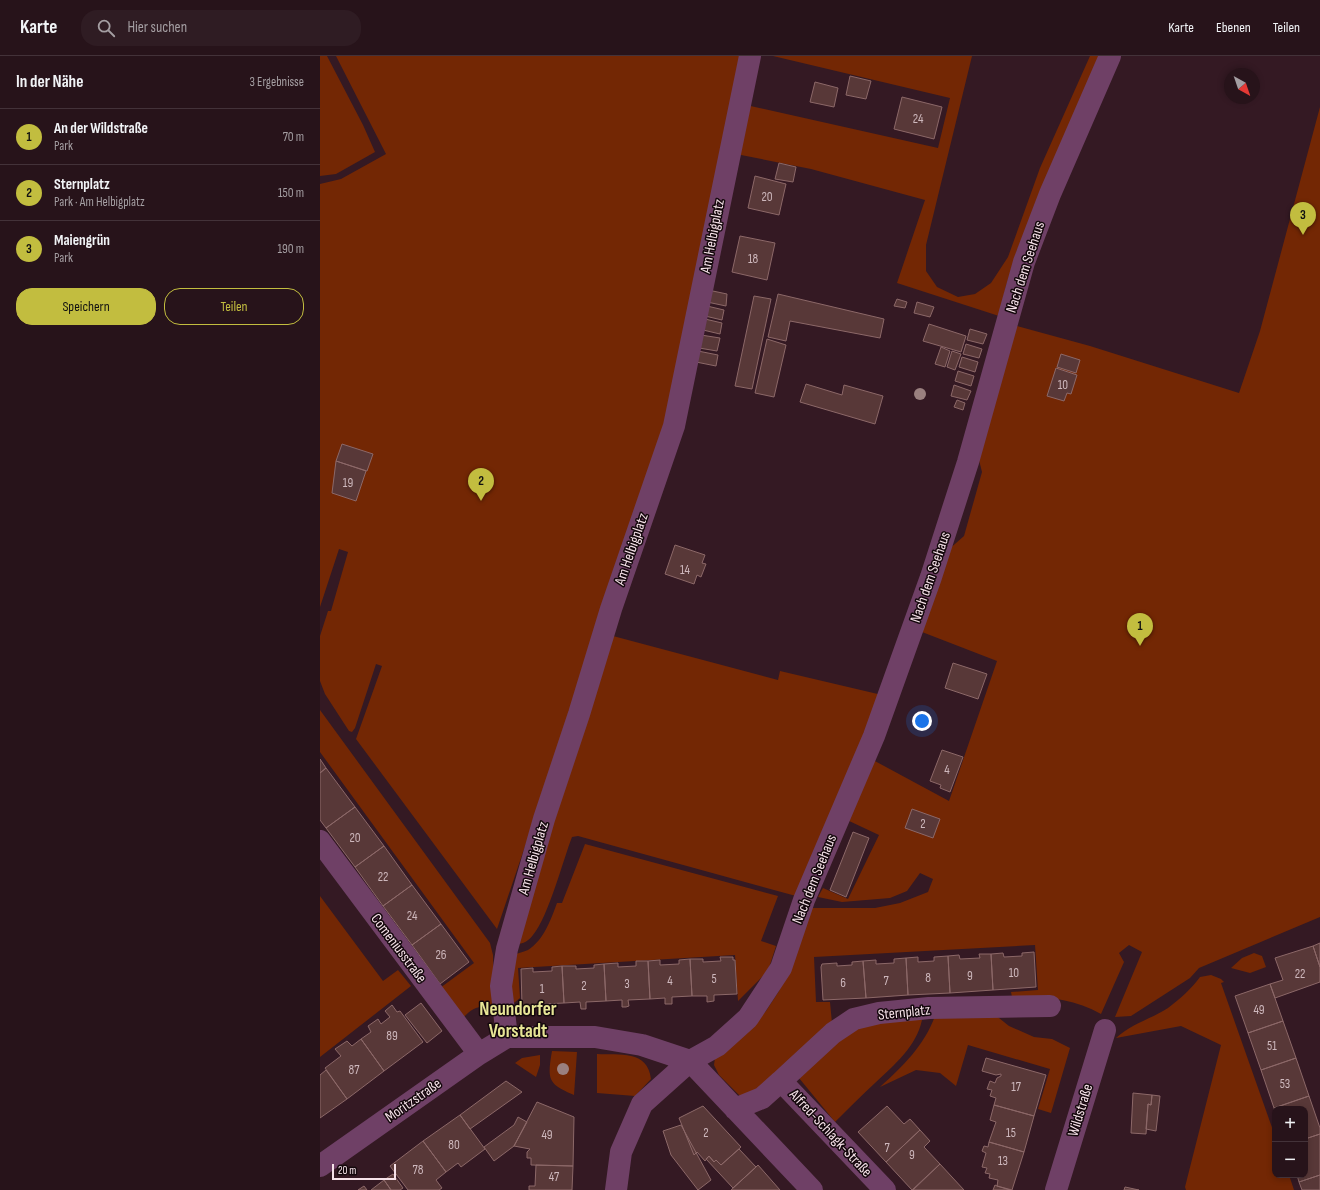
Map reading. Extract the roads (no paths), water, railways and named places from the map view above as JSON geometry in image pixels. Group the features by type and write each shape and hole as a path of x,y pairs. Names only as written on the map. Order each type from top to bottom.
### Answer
{"street":[{"name":"Am Helbigplatz","path":"507,1037 501,986 507,949 544,819 579,714 611,609 674,426 750,56"},
{"name":"Nach dem Seehaus","path":"616,1190 621,1152 642,1104 690,1061 717,1046 748,1018 781,968 804,900 874,736 931,577 968,462 1024,262 1050,194 1110,56"},
{"name":"Comeniusstraße","path":"320,841 479,1054"},
{"name":"Sternplatz","path":"782,1081 833,1033 854,1019 879,1013 930,1008 1050,1006"},
{"name":"Wildstraße","path":"1056,1190 1105,1030"},
{"name":"Moritzstraße","path":"320,1166 479,1054 507,1037"},
{"path":"507,1037 595,1037 642,1045 690,1061 812,1190"},
{"name":"Alfred-Schlagk-Straße","path":"735,1109 762,1098 782,1081 885,1190"}],"place":[{"name":"Maiengrün","path":"1303,235"},
{"name":"Sternplatz","path":"481,501"},
{"name":"An der Wildstraße","path":"1140,646"}],"district":[{"name":"Neundorfer Vorstadt","path":"518,1019"}]}
